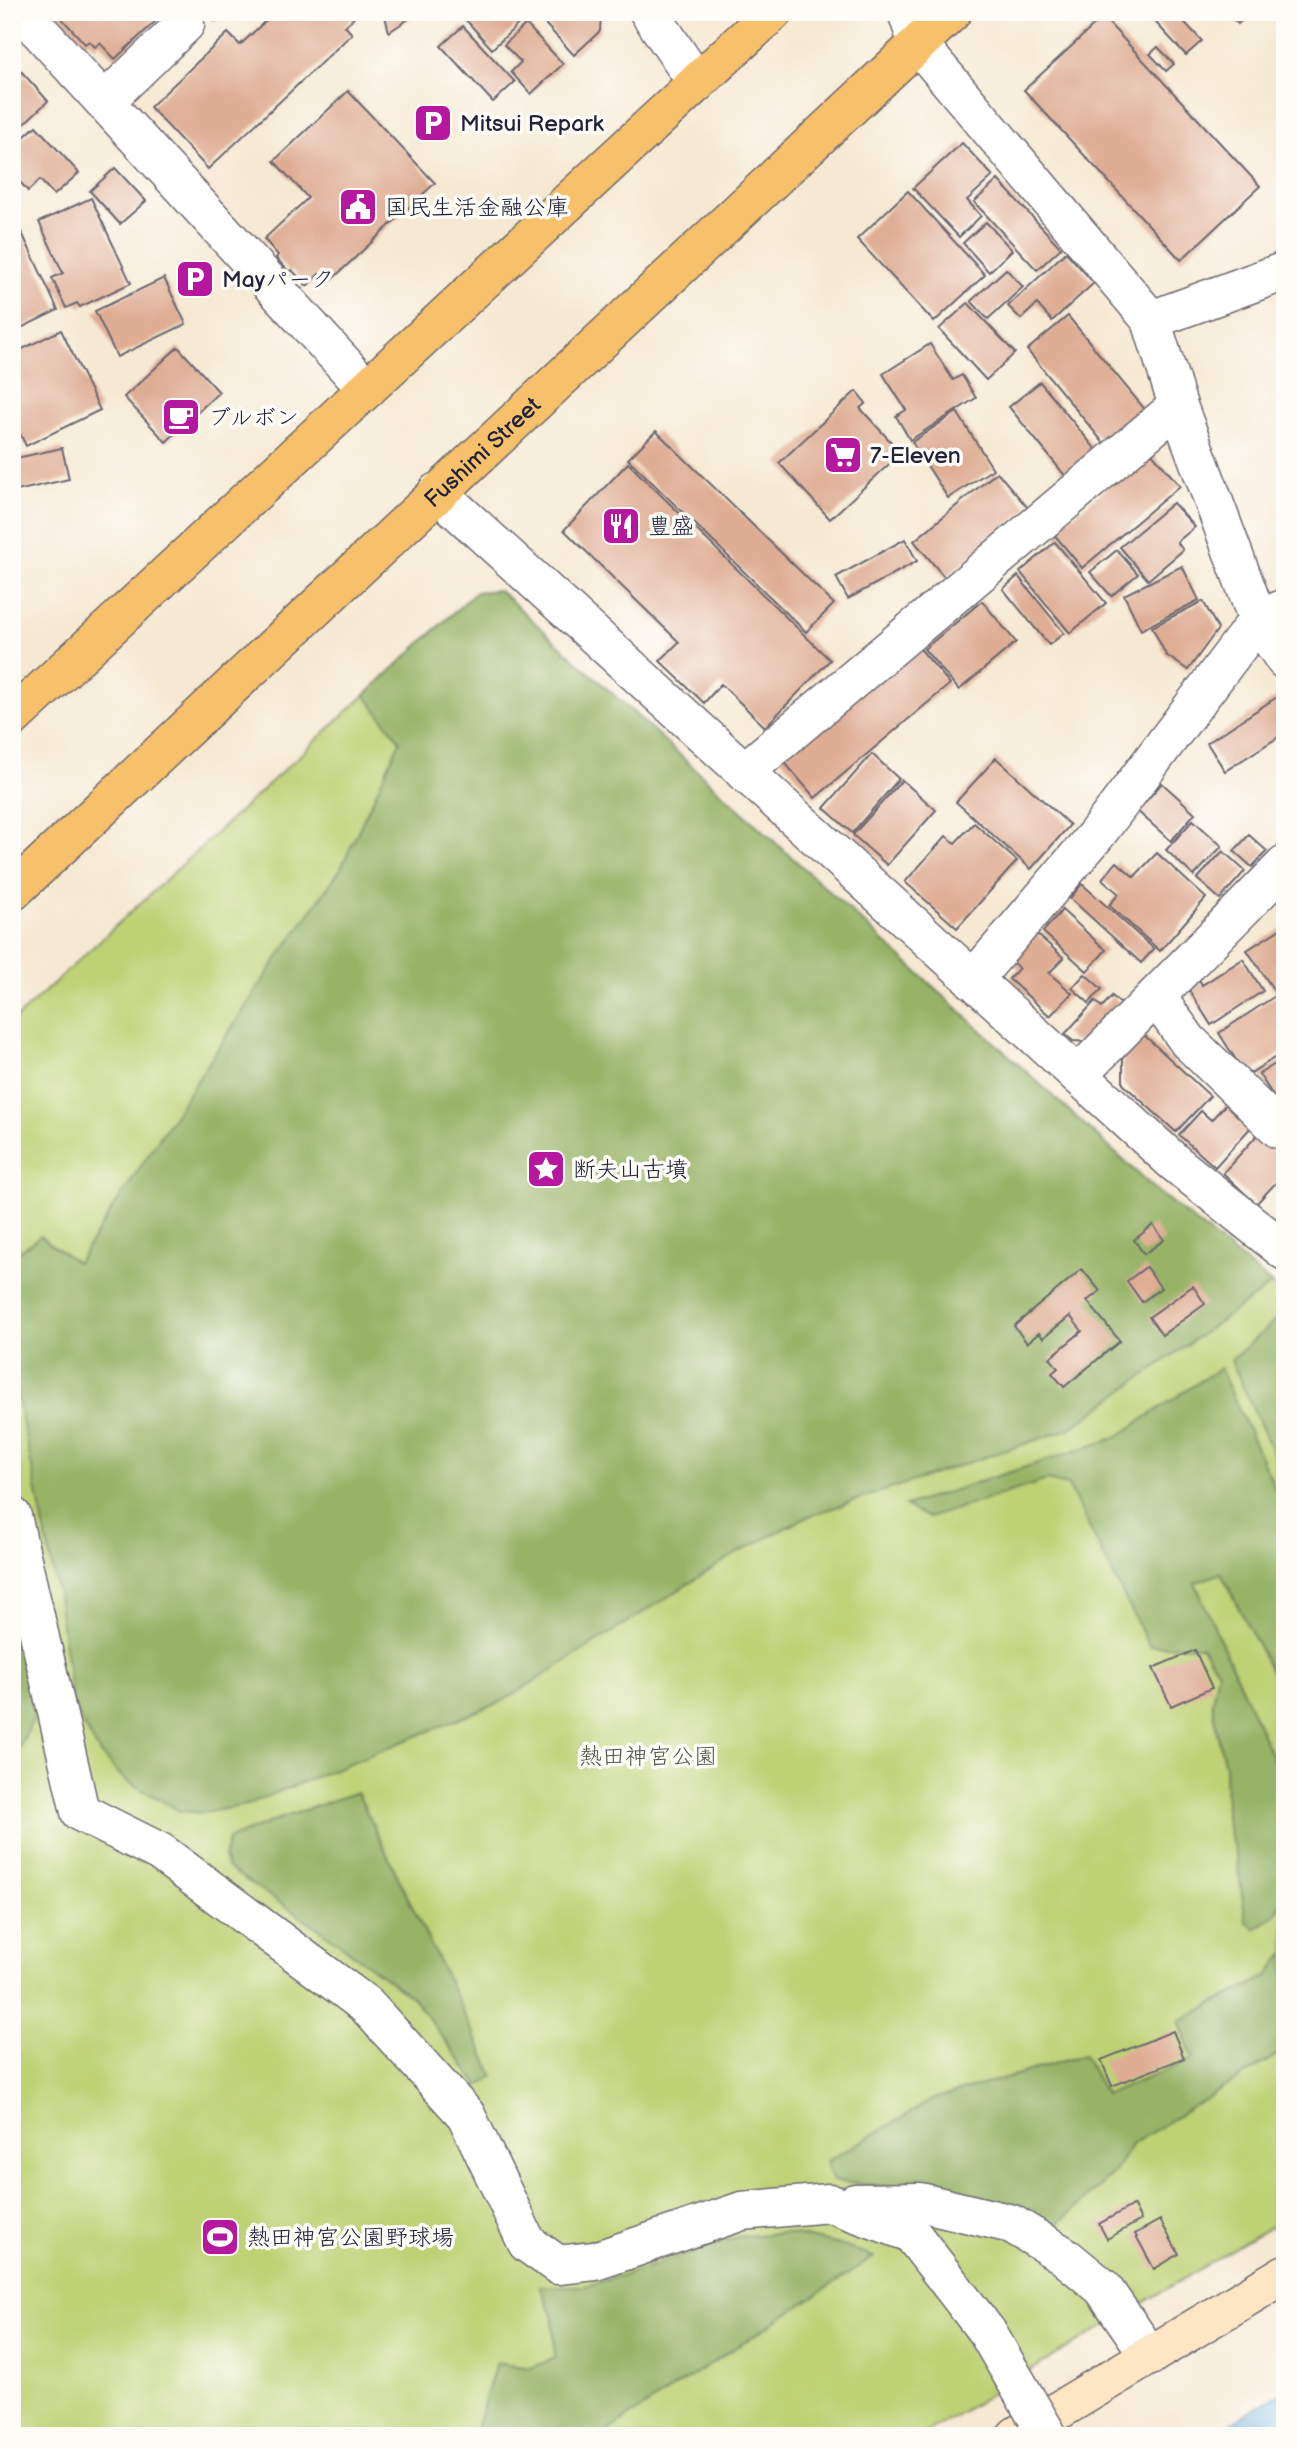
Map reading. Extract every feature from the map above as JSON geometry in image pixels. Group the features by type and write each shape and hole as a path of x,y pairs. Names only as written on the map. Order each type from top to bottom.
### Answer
{"highway":[{"path":"12,718 774,12"},
{"name":"Fushimi Street","path":"12,892 438,492 912,28 952,12"}],"street":[{"path":"22,12 367,389"},
{"path":"105,101 185,24 182,12"},
{"path":"649,12 697,83"},
{"path":"912,28 1151,320 1178,405 1271,614 1285,660"},
{"path":"1151,320 1285,271"},
{"path":"744,772 1178,405"},
{"path":"438,492 1175,1163 1285,1251"},
{"path":"973,979 1096,835 1271,614"},
{"path":"1077,1075 1281,877"},
{"path":"1156,996 1188,1041 1279,1129 1285,1125"},
{"path":"12,1516 80,1812 160,1852 366,2005 466,2115 527,2243 558,2265 595,2261 742,2211 829,2203 920,2202 1012,2224 1063,2255 1102,2288 1150,2356"},
{"path":"829,2203 911,2233 987,2332 1048,2436"},
{"path":"1016,2436 1285,2274"}],"green space":[{"name":"熱田神宮公園","path":"499,590 1158,1192 1285,1295 1285,2218 921,2436 12,2436 12,1022 476,592"},
{"path":"499,590 1158,1192 1272,1284 1069,1429 806,1517 734,1555 503,1701 246,1805 203,1813 180,1811 125,1780 100,1754 73,1706 58,1595 12,1371 12,1257 40,1236 77,1263 275,962 340,870 400,741 365,695 476,592"},
{"path":"1285,1312 1285,1479 1231,1360"},
{"path":"1220,1368 1285,1510 1285,1699 1221,1573 1195,1583 1285,1786 1285,1894 1276,1914 1255,1929 1246,1921 1237,1861 1226,1819 1225,1766 1212,1702 1218,1672 1201,1646 1149,1646 1068,1485 1047,1480 928,1518 905,1506 1115,1438"},
{"path":"12,1632 36,1714 12,1762"},
{"path":"357,1792 494,2076 479,2086 414,1999 318,1928 228,1868 224,1857 229,1839"},
{"path":"1285,1952 1285,2050 1131,2145 1115,2172 1056,2226 1010,2208 937,2192 833,2181 826,2162 934,2099 1084,2055 1106,2095 1193,2059 1179,2021 1268,1976"},
{"path":"786,2233 840,2245 874,2257 600,2436 474,2436 496,2363 531,2368 555,2358 553,2318 540,2286 584,2286 740,2236"}],"water":[{"path":"1285,2390 1285,2436 1210,2436"}],"building":[{"path":"56,12 147,12 156,21 115,59 100,43 95,47 89,41 85,44"},
{"path":"212,12 250,12 250,13 214,21"},
{"path":"275,12 360,12 345,26 352,34 208,169 150,107 228,33 240,45"},
{"path":"384,12 419,12 389,32"},
{"path":"474,12 523,12 527,16 492,49 466,20"},
{"path":"534,12 601,12 600,31 574,55"},
{"path":"1167,12 1175,12 1202,41 1186,55 1156,23"},
{"path":"1227,12 1251,12 1238,24"},
{"path":"1103,17 1260,186 1181,260 1024,90"},
{"path":"526,24 563,64 531,94 511,72 521,62 504,45"},
{"path":"463,26 515,82 493,102 441,46"},
{"path":"1158,47 1174,64 1166,71 1150,54"},
{"path":"20,70 48,101 12,135 12,77"},
{"path":"348,91 435,183 327,284 319,274 307,286 276,258 278,255 264,239 308,198 274,161"},
{"path":"36,126 79,173 54,195 40,180 28,191 12,173 12,148"},
{"path":"962,143 993,176 967,200 981,216 959,237 913,188"},
{"path":"115,168 146,201 120,224 90,191"},
{"path":"998,180 1061,248 1037,270 974,202"},
{"path":"908,191 985,275 934,322 857,239"},
{"path":"91,198 131,283 80,307 77,303 66,308 52,278 63,273 39,222"},
{"path":"986,222 1012,250 989,272 963,243"},
{"path":"22,233 58,310 19,329 12,316 12,238"},
{"path":"1066,252 1094,283 1052,321 1037,304 1021,319 1008,306"},
{"path":"1006,269 1023,287 988,319 971,301"},
{"path":"164,278 186,324 117,357 95,311"},
{"path":"968,303 1015,353 986,380 939,329"},
{"path":"1068,316 1147,412 1106,446 1027,350"},
{"path":"61,330 100,410 26,446 12,417 12,354"},
{"path":"930,344 953,380 962,375 976,398 910,440 896,416 906,410 883,374"},
{"path":"178,347 219,392 166,442 124,397"},
{"path":"1040,382 1098,452 1067,478 1009,407"},
{"path":"856,391 866,403 860,408 901,453 830,519 779,463"},
{"path":"957,412 993,469 948,498 912,442"},
{"path":"656,431 834,604 806,632 628,459"},
{"path":"62,448 69,479 12,492 12,459"},
{"path":"1150,451 1180,486 1082,568 1053,533"},
{"path":"628,463 830,660 765,727 721,684 704,703 660,661 679,642 564,530"},
{"path":"997,472 1028,508 945,578 914,541"},
{"path":"1173,503 1195,527 1177,542 1183,550 1148,580 1120,547"},
{"path":"905,539 917,561 848,599 836,577"},
{"path":"1055,542 1106,603 1070,633 1020,572"},
{"path":"1117,550 1138,574 1111,596 1090,572"},
{"path":"1182,566 1199,600 1141,630 1124,595"},
{"path":"1018,576 1064,633 1049,645 1003,589"},
{"path":"982,601 1016,642 959,690 924,649"},
{"path":"1203,601 1218,629 1188,670 1166,655 1152,627"},
{"path":"916,644 950,684 815,798 781,758"},
{"path":"1280,695 1285,702 1285,733 1225,771 1207,743"},
{"path":"872,754 899,779 852,833 824,808"},
{"path":"996,758 1070,825 1031,869 956,802"},
{"path":"902,780 936,810 887,865 853,835"},
{"path":"1162,783 1195,813 1171,841 1137,811"},
{"path":"1193,820 1222,846 1194,876 1166,850"},
{"path":"974,823 1017,861 957,928 905,882 946,836 955,843"},
{"path":"1249,835 1267,851 1252,867 1234,851"},
{"path":"1223,851 1245,871 1220,899 1197,879"},
{"path":"1157,853 1206,898 1160,951 1109,905 1119,894 1102,879 1117,862 1134,877"},
{"path":"1082,884 1154,949 1141,963 1070,898"},
{"path":"1062,910 1106,950 1087,971 1043,932"},
{"path":"1285,926 1285,985 1275,992 1247,950"},
{"path":"1037,934 1064,958 1049,973 1072,993 1050,1016 1009,979 1019,968 1012,962"},
{"path":"1243,959 1263,991 1211,1025 1187,987 1199,979 1202,985"},
{"path":"1085,974 1102,989 1089,1003 1072,988"},
{"path":"1112,996 1122,1005 1089,1042 1073,1041 1065,1034 1095,1001 1102,1007"},
{"path":"1275,996 1285,1010 1285,1051 1246,1076 1219,1033"},
{"path":"1143,1034 1210,1096 1176,1132 1123,1084 1123,1056"},
{"path":"1285,1058 1285,1101 1279,1105 1259,1074"},
{"path":"1228,1102 1253,1125 1215,1167 1179,1135 1201,1111 1211,1120"},
{"path":"1261,1131 1285,1153 1285,1173 1256,1204 1223,1173"},
{"path":"1153,1225 1164,1240 1144,1254 1134,1240"},
{"path":"1146,1267 1161,1288 1142,1302 1127,1281"},
{"path":"1082,1269 1100,1291 1087,1301 1120,1341 1064,1387 1052,1373 1058,1368 1050,1358 1082,1331 1070,1316 1043,1338 1039,1333 1027,1343 1014,1326"},
{"path":"1193,1286 1205,1304 1162,1335 1149,1317"},
{"path":"1195,1650 1212,1688 1171,1706 1153,1668"},
{"path":"1173,2031 1184,2058 1112,2086 1101,2060"},
{"path":"1133,2205 1141,2220 1107,2239 1099,2224"},
{"path":"1160,2220 1179,2254 1154,2269 1135,2234"}],"place":[{"name":"Mitsui Repark","path":"433,123"},
{"name":"国民生活金融公庫","path":"358,207"},
{"name":"Mayパーク","path":"195,279"},
{"name":"ブルボン","path":"181,417"},
{"name":"7-Eleven","path":"843,455"},
{"name":"豊盛","path":"621,526"},
{"name":"断夫山古墳","path":"546,1169"},
{"name":"熱田神宮公園野球場","path":"220,2237"}]}
